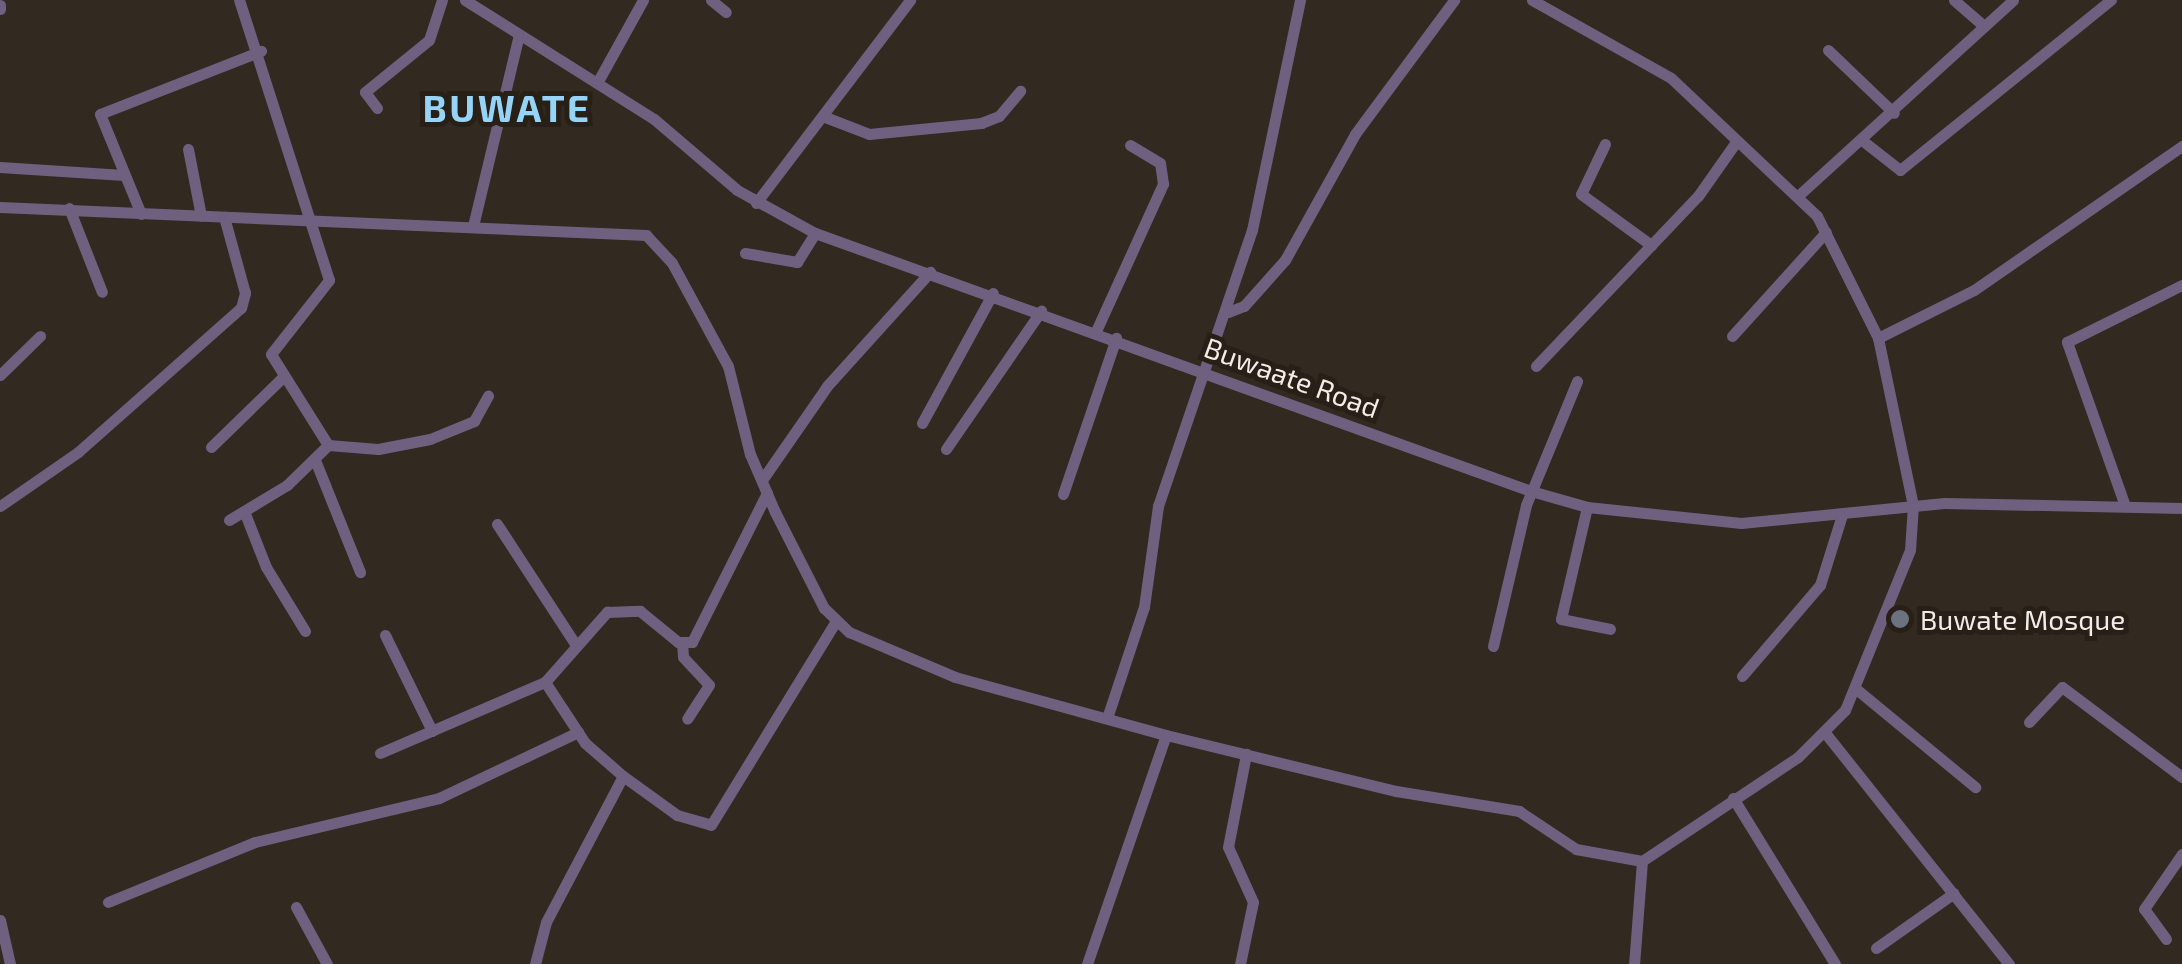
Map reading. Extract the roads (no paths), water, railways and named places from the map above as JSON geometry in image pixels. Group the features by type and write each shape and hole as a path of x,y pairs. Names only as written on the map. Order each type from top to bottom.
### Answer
{"street":[{"path":"239,0 261,51 328,284 272,344 283,377 328,445"},
{"path":"377,108 367,88 429,40 442,0"},
{"name":"Buwaate Road","path":"465,0 654,118 756,203 815,233 993,293 1531,491 1587,506 1741,523 1913,505 2124,503 2182,508"},
{"path":"597,83 642,0"},
{"path":"711,0 726,12"},
{"path":"756,203 910,0"},
{"path":"1108,715 1144,607 1158,506 1228,312 1300,0"},
{"path":"1228,312 1244,306 1285,260 1355,134 1454,0"},
{"path":"0,207 632,233 659,243 728,366 767,493 835,623 955,677 1396,791 1498,805 1576,849 1642,861 1826,734 1855,688 1910,550 1913,505 1878,338 1826,232 1800,194 1736,142 1654,66 1532,0"},
{"path":"1954,0 1984,26"},
{"path":"1800,194 1894,113 2013,0"},
{"path":"1863,141 1900,170 2111,0"},
{"path":"474,226 519,35"},
{"path":"1828,50 1894,113"},
{"path":"141,214 100,114 261,51"},
{"path":"825,116 870,134 981,124 1020,91"},
{"path":"1536,366 1652,244 1736,142"},
{"path":"1605,144 1582,194 1652,244"},
{"path":"1096,332 1162,184 1160,164 1130,146"},
{"path":"1878,338 1974,290 2182,146"},
{"path":"188,149 201,216"},
{"path":"0,167 124,175"},
{"path":"69,208 102,292"},
{"path":"0,506 78,452 241,308 246,298 224,218"},
{"path":"1732,336 1826,232"},
{"path":"745,253 797,262 815,233"},
{"path":"762,480 827,386 930,272"},
{"path":"2124,503 2068,342 2182,285"},
{"path":"922,423 993,293"},
{"path":"946,449 1041,311"},
{"path":"0,376 40,336"},
{"path":"1064,494 1116,338"},
{"path":"211,447 283,377"},
{"path":"1493,646 1531,491 1577,381"},
{"path":"328,445 378,449 430,439 474,422 488,396"},
{"path":"229,520 315,460 328,445"},
{"path":"315,460 360,572"},
{"path":"380,753 545,682 598,619 625,610 682,642 698,637 767,493"},
{"path":"1587,506 1561,618 1610,629"},
{"path":"244,511 266,567 306,631"},
{"path":"1742,676 1820,585 1842,514"},
{"path":"496,524 576,645"},
{"path":"545,682 578,732 622,776 677,815 717,822 835,623"},
{"path":"385,635 432,731"},
{"path":"682,642 683,657 709,685 687,719"},
{"path":"2029,722 2062,687 2182,776"},
{"path":"1855,688 1975,787"},
{"path":"108,902 255,842 438,798 578,732"},
{"path":"1086,964 1166,734"},
{"path":"1826,734 2008,964"},
{"path":"1240,964 1254,902 1228,847 1246,754"},
{"path":"535,964 546,922 622,776"},
{"path":"1733,798 1835,964"},
{"path":"2166,939 2144,908 2182,854"},
{"path":"1634,964 1642,861"},
{"path":"1876,948 1954,893"},
{"path":"296,907 327,964"},
{"path":"0,920 10,964"}],"place":[{"name":"Buwate Mosque","path":"1900,619"}],"district":[{"name":"BUWATE","path":"507,108"}]}
